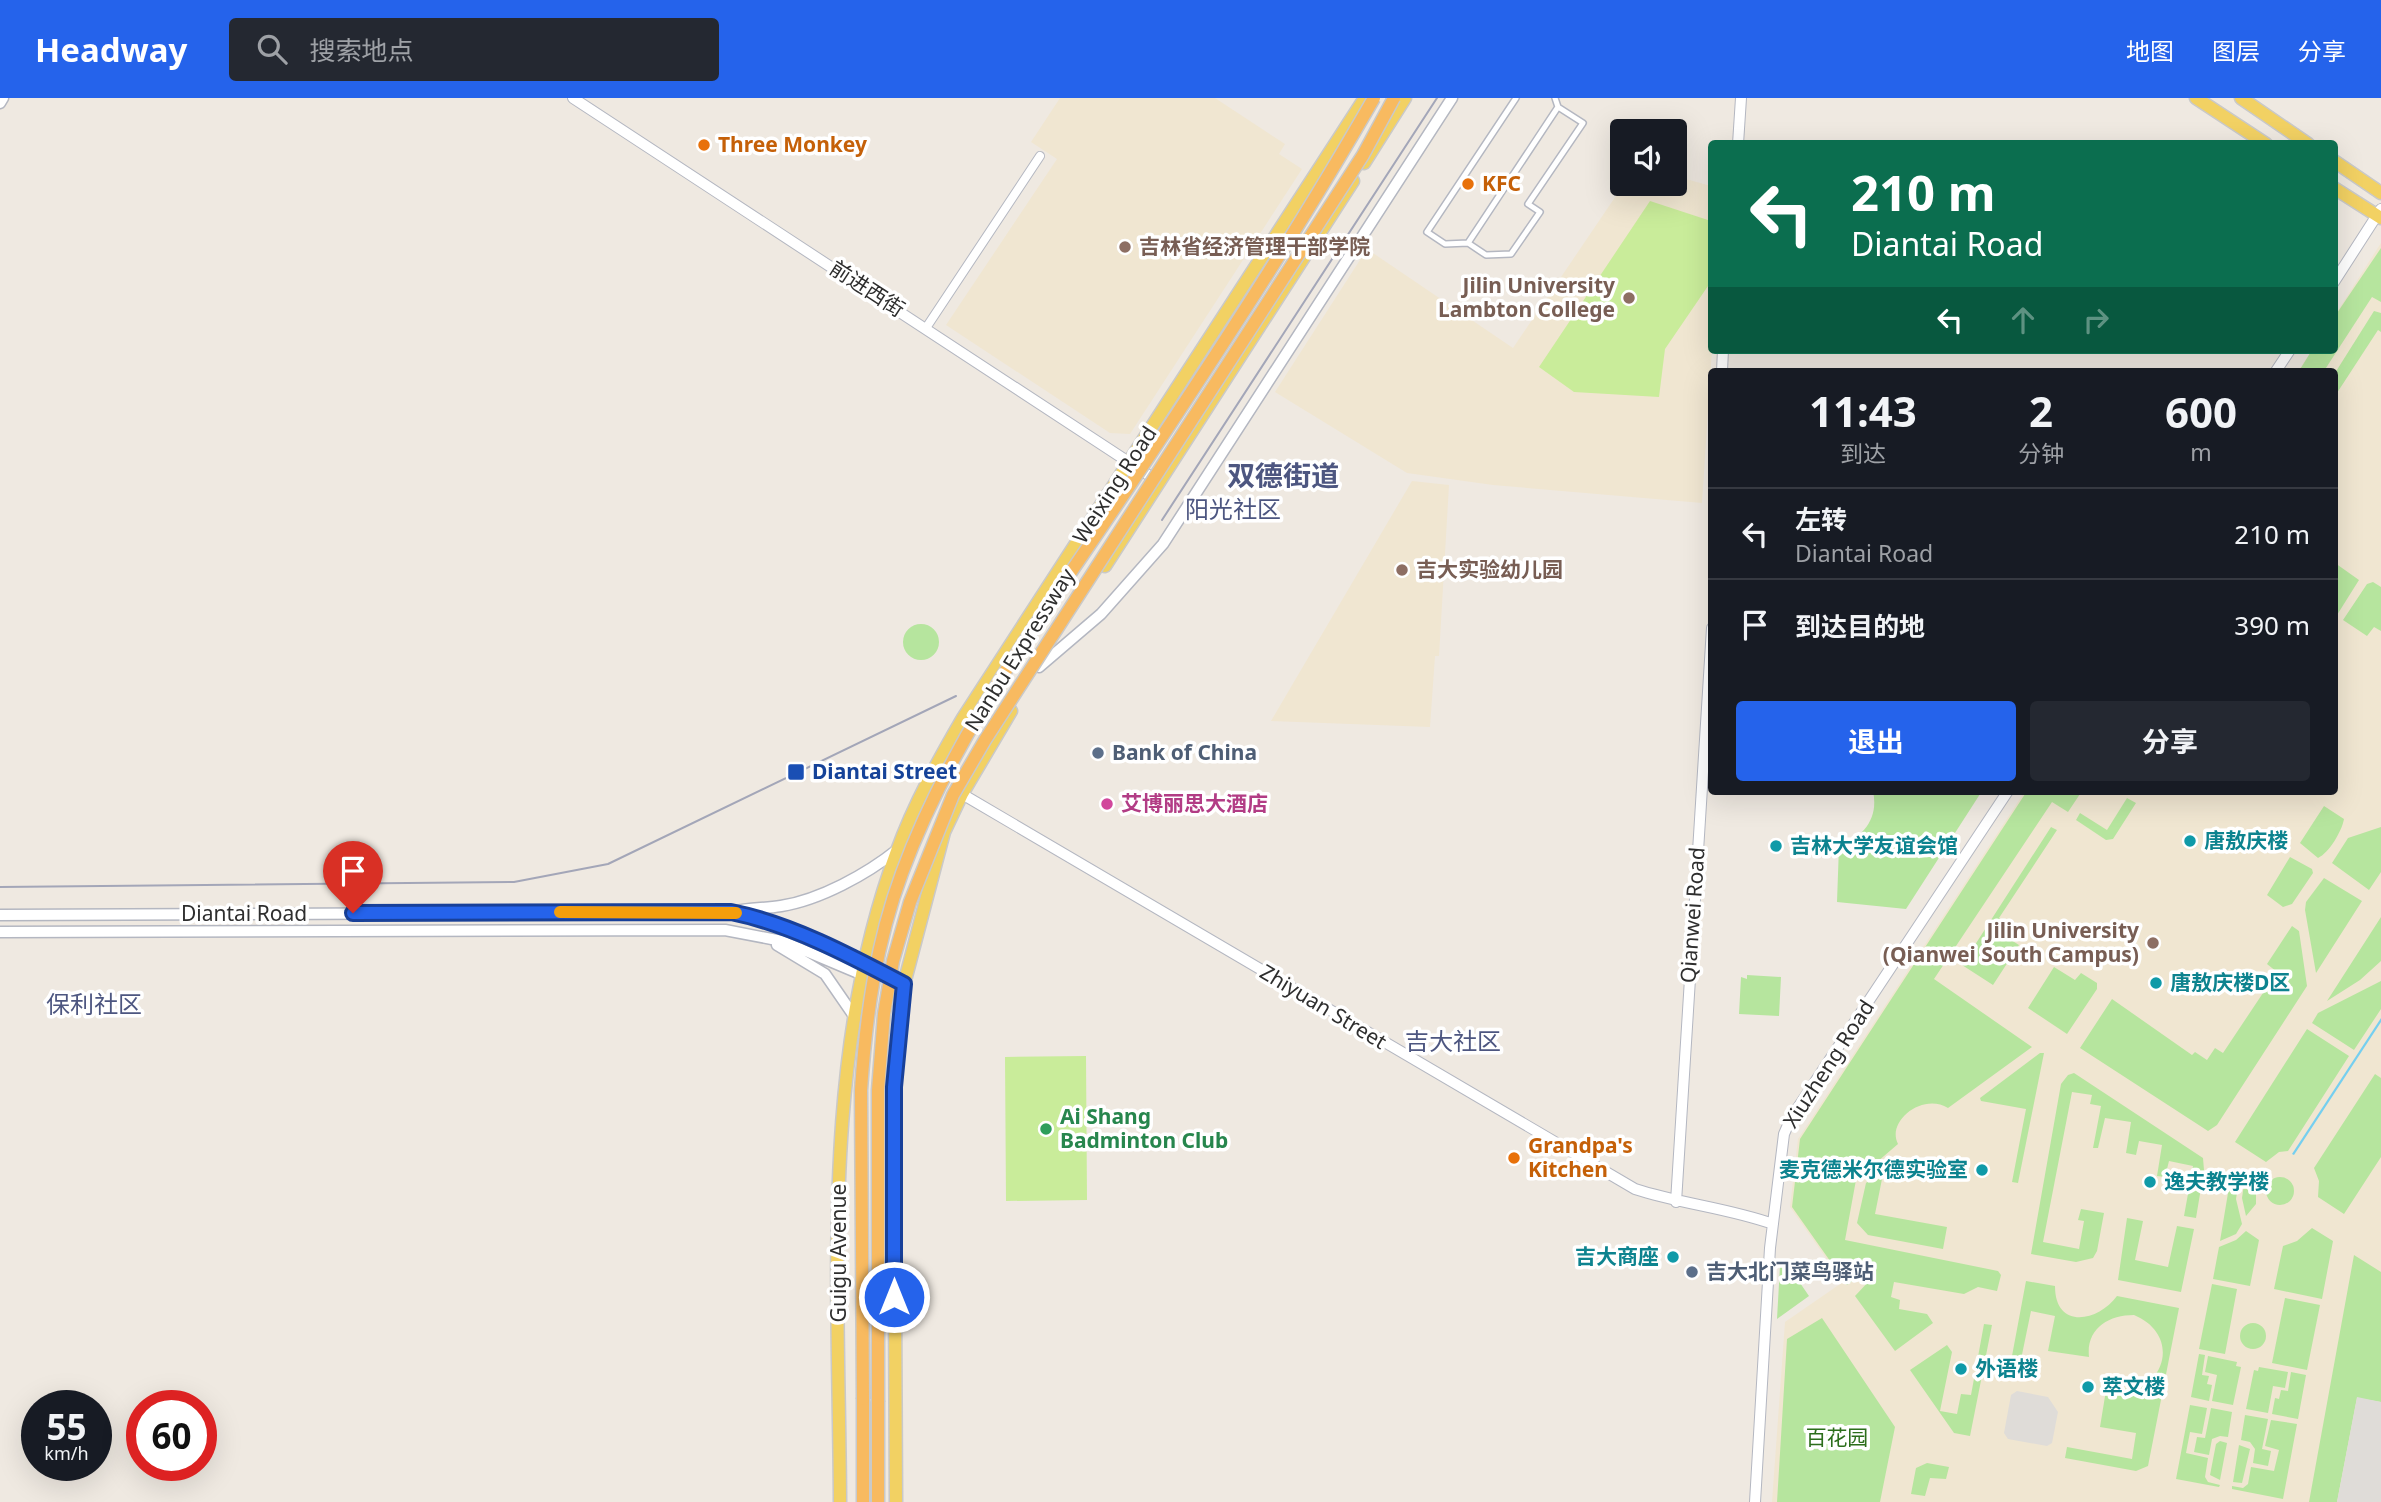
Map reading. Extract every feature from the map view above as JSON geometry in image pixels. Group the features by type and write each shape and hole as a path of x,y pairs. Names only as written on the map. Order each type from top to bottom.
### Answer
{"highway":[{"name":"Nanbu Expressway","path":"863,1502 860,1090 868,1004 901,876 922,823 969,731 1160,439 1374,98"},
{"name":"Nanbu Expressway","path":"878,1502 881,1049 893,961 932,844 953,795 985,740 1363,155 1397,98"}],"main road":[{"path":"0,103 3,98"},
{"name":"Weixing Road","path":"865,970 881,898 897,850 930,775 963,718 1365,98"},
{"name":"Weixing Road","path":"904,984 932,870 944,832 962,794 1039,667 1301,265 1405,98"},
{"path":"1301,265 1414,98"},
{"name":"Weixing Road","path":"1039,667 1101,614 1163,544 1452,98"},
{"path":"2196,98 2260,140"},
{"path":"2241,98 2302,140"},
{"path":"2338,164 2381,193"},
{"path":"2338,190 2380,214"},
{"path":"731,912 745,908 784,906 856,878 897,850"},
{"name":"Diantai Road","path":"0,915 731,912 780,927 865,970"},
{"name":"Diantai Road","path":"0,932 725,930 753,933 782,941 904,984"},
{"path":"753,933 804,959 825,974 855,1016"},
{"name":"Guigu Avenue","path":"840,1502 838,1170 855,1016 865,970"},
{"path":"896,1502 894,1087 904,984"}],"street":[{"name":"前进西街","path":"573,98 1159,483"},
{"path":"1516,98 1427,232 1445,244 1468,243 1486,255 1511,254 1539,212 1528,204 1583,123 1558,107 1555,98"},
{"path":"1738,140 1741,98"},
{"path":"1468,243 1558,107"},
{"path":"926,328 1040,156"},
{"path":"2338,276 2380,214"},
{"name":"Qianwei Road","path":"1676,1202 1708,692"},
{"name":"Zhiyuan Street","path":"962,794 1577,1158 1636,1189 1676,1202 1749,1215 1773,1224"},
{"name":"Xiuzheng Road","path":"1755,1502 1773,1224 1780,1153 1791,1118 2005,795"}],"shaded area":[{"name":"吉林省经济管理干部学院","path":"1060,98 1215,98 1285,144 1279,154 1302,169 1130,434 1110,433 946,325 1057,159 1031,142"},
{"name":"Jilin University Lambton College","path":"1687,179 1708,185 1708,354 1712,354 1711,368 1708,368 1702,503 1493,485 1407,473 1275,392 1367,249 1513,348 1616,196 1687,196"},
{"name":"Jilin University (Qianwei South Campus)","path":"2381,243 2381,1502 1772,1502 1785,1322 1843,1282 1790,1207 1798,1139 2022,795 2338,795 2338,368 2300,368 2309,354 2338,354 2338,310"},
{"name":"吉大实验幼儿园","path":"1412,481 1449,485 1439,656 1435,656 1430,727 1271,721"},
{"path":"2017,1391 2048,1397 2058,1412 2052,1443 2047,1446 2008,1439 2004,1433 2011,1395"},
{"path":"2357,1397 2381,1402 2381,1502 2337,1502"}],"green space":[{"path":"1650,201 1708,220 1708,286 1665,349 1659,397 1574,392 1539,367"},
{"path":"2381,248 2381,302 2372,297 2338,349 2338,312"},
{"path":"2374,311 2381,313 2381,332 2378,330 2338,391 2338,368"},
{"path":"2310,354 2335,354 2326,368 2301,368"},
{"path":"2338,565 2359,580 2338,613"},
{"path":"2373,582 2381,587 2381,631 2374,627 2367,636 2343,620 2367,584"},
{"path":"921,624 934,629 939,642 934,655 921,660 908,655 903,642 908,629"},
{"path":"1873,795 1979,795 1906,909 1837,902 1839,846 1855,838 1867,826 1874,810"},
{"path":"2024,795 2079,795 2068,812 2052,802 1934,979 2032,1047 1948,1108 1938,1104 1918,1106 1902,1118 1897,1126 1898,1144 1856,1180 1845,1240 1998,1271 2001,1275 1997,1291 1978,1287 1964,1294 1894,1282 1891,1297 1900,1300 1899,1309 1927,1314 1933,1323 1895,1351 1855,1296 1870,1280 1872,1273 1867,1271 1847,1285 1792,1207 1800,1139"},
{"path":"2127,798 2136,803 2113,839 2106,840 2076,820 2080,813 2107,830"},
{"path":"2324,806 2344,819 2334,841 2318,858 2300,843"},
{"path":"2051,827 2057,830 1999,918 2009,925 2003,935 2019,945 1993,985 1962,965"},
{"path":"2381,827 2381,872 2369,890 2332,863 2348,838"},
{"path":"2290,857 2312,869 2313,873 2292,904 2283,907 2267,895"},
{"path":"2324,878 2362,901 2316,973 2305,910 2306,902"},
{"path":"2381,917 2381,961 2360,980 2327,1001"},
{"path":"2292,926 2299,931 2307,986 2217,1125 2208,1131 2080,1048 2112,999 2192,1055 2195,1052 2207,1060 2215,1048 2223,1053 2277,972 2267,964"},
{"path":"2054,967 2075,980 2081,973 2097,983 2097,989 2067,1034 2028,1008"},
{"path":"1747,975 1781,977 1779,1016 1739,1014 1741,977 1747,979"},
{"path":"2381,981 2381,1009 2354,1050 2312,1023 2318,1013"},
{"path":"2307,1029 2349,1056 2288,1151 2279,1152 2266,1162 2235,1142"},
{"path":"2040,1053 2044,1053 2018,1183 2012,1182 2026,1109 1981,1101 1980,1098"},
{"name":"Ai Shang Badminton Club","path":"1086,1056 1087,1200 1006,1201 1005,1057"},
{"path":"2074,1073 2203,1158 2204,1170 2196,1218 2184,1216 2193,1166 2169,1161 2165,1177 2157,1176 2162,1145 2139,1141 2136,1155 2126,1153 2131,1122 2105,1118 2098,1148 2093,1148 2101,1106 2090,1104 2092,1095 2072,1092 2043,1242 2079,1249 2084,1221 2078,1220 2081,1209 2104,1213 2097,1251 2093,1258 2076,1262 2031,1254 2061,1084 2068,1075"},
{"path":"2375,1074 2381,1078 2381,1157 2344,1214 2318,1197 2319,1181 2314,1168"},
{"path":"1880,1171 1883,1174 1875,1214 1947,1227 1943,1249 1868,1235 1857,1223 1866,1183"},
{"path":"2231,1175 2239,1181 2236,1199 2242,1224 2236,1234 2220,1241"},
{"path":"2280,1177 2290,1181 2294,1191 2290,1201 2280,1205 2270,1201 2266,1191 2270,1181"},
{"path":"2244,1184 2256,1193 2256,1204 2246,1216 2242,1198"},
{"path":"2127,1218 2143,1221 2135,1260 2168,1267 2177,1226 2194,1229 2181,1292 2118,1280"},
{"path":"2312,1228 2333,1241 2322,1299 2274,1289 2283,1246 2297,1241"},
{"path":"2246,1231 2259,1240 2250,1286 2213,1279 2219,1247 2236,1240"},
{"path":"2354,1255 2381,1272 2381,1402 2357,1398 2337,1502 2309,1502"},
{"path":"1785,1261 1809,1296 1777,1319 1780,1266"},
{"path":"2026,1281 2055,1286 2062,1310 2079,1317 2099,1312 2117,1296 2179,1308 2148,1466 2136,1471 2065,1458 2067,1447 2132,1459 2136,1433 2100,1427 2107,1384 2125,1389 2140,1386 2152,1378 2160,1367 2163,1353 2160,1339 2151,1326 2134,1315 2124,1316 2108,1321 2095,1331 2089,1347 2089,1357 2048,1351 2055,1316 2031,1311 2018,1374 2009,1372"},
{"path":"2212,1284 2237,1289 2225,1354 2199,1349"},
{"path":"2285,1298 2320,1305 2307,1370 2272,1363"},
{"name":"百花园","path":"1822,1318 1895,1427 1880,1502 1777,1502 1787,1339"},
{"path":"2253,1323 2262,1327 2266,1336 2262,1345 2253,1349 2244,1345 2240,1336 2244,1327"},
{"path":"1984,1324 1992,1325 1970,1436 1954,1433 1910,1370 1947,1345 1952,1352 1940,1411 1957,1414 1961,1394 1971,1395"},
{"path":"2199,1354 2205,1355 2202,1375 2209,1376 2207,1384 2212,1385 2209,1401 2191,1397"},
{"path":"2208,1356 2237,1362 2236,1366 2241,1367 2233,1405 2212,1401 2217,1375 2205,1372"},
{"path":"2259,1367 2288,1372 2285,1388 2273,1386 2268,1413 2246,1409 2254,1370 2258,1371"},
{"path":"2291,1372 2306,1375 2298,1419 2272,1414 2275,1398 2279,1399 2281,1390 2288,1391"},
{"path":"2190,1405 2207,1408 2202,1434 2190,1432 2186,1453 2208,1458 2205,1477 2208,1482 2220,1485 2219,1487 2176,1479"},
{"path":"2211,1408 2232,1412 2228,1437 2212,1439 2209,1455 2194,1452 2197,1437 2205,1438"},
{"path":"2245,1415 2268,1419 2262,1449 2271,1451 2268,1466 2253,1463 2255,1449 2250,1442 2241,1440"},
{"path":"2271,1420 2297,1424 2283,1499 2232,1489 2232,1486 2243,1488 2248,1484 2251,1467 2274,1471 2279,1450 2265,1446"},
{"path":"2220,1441 2227,1443 2220,1480 2210,1475 2216,1444"},
{"path":"2239,1445 2250,1449 2242,1483 2233,1482"},
{"path":"1927,1463 1949,1467 1946,1479 1930,1478 1925,1496 1911,1494 1916,1468"}],"water":[{"path":"2381,1018 2381,1022 2294,1155 2292,1154"}],"tram line":[{"path":"1162,520 1437,98"},
{"path":"0,887 514,882 608,864 956,696"}],"slow traffic":[{"path":"560,912 736,913"}],"place":[{"name":"Three Monkey","path":"704,145"},
{"name":"KFC","path":"1468,184"},
{"name":"吉林省经济管理干部学院","path":"1125,247"},
{"name":"Jilin University Lambton College","path":"1629,298"},
{"name":"吉大实验幼儿园","path":"1402,570"},
{"name":"Bank of China","path":"1098,753"},
{"name":"Diantai Street","path":"796,772"},
{"name":"艾博丽思大酒店","path":"1107,804"},
{"name":"唐敖庆楼","path":"2190,841"},
{"name":"吉林大学友谊会馆","path":"1776,846"},
{"name":"Jilin University (Qianwei South Campus)","path":"2153,943"},
{"name":"唐敖庆楼D区","path":"2156,983"},
{"name":"Ai Shang Badminton Club","path":"1046,1129"},
{"name":"Grandpa's Kitchen","path":"1514,1158"},
{"name":"麦克德米尔德实验室","path":"1982,1170"},
{"name":"逸夫教学楼","path":"2150,1182"},
{"name":"吉大商座","path":"1673,1257"},
{"name":"吉大北门菜鸟驿站","path":"1692,1272"},
{"name":"外语楼","path":"1961,1369"},
{"name":"萃文楼","path":"2088,1387"}],"district":[{"name":"双德街道","path":"1283,476"},
{"name":"阳光社区","path":"1233,510"},
{"name":"保利社区","path":"94,1005"},
{"name":"吉大社区","path":"1453,1042"}],"route":[{"path":"353,913 731,912 780,927 866,964 904,984 898,1024 894,1087 894,1297"}]}
